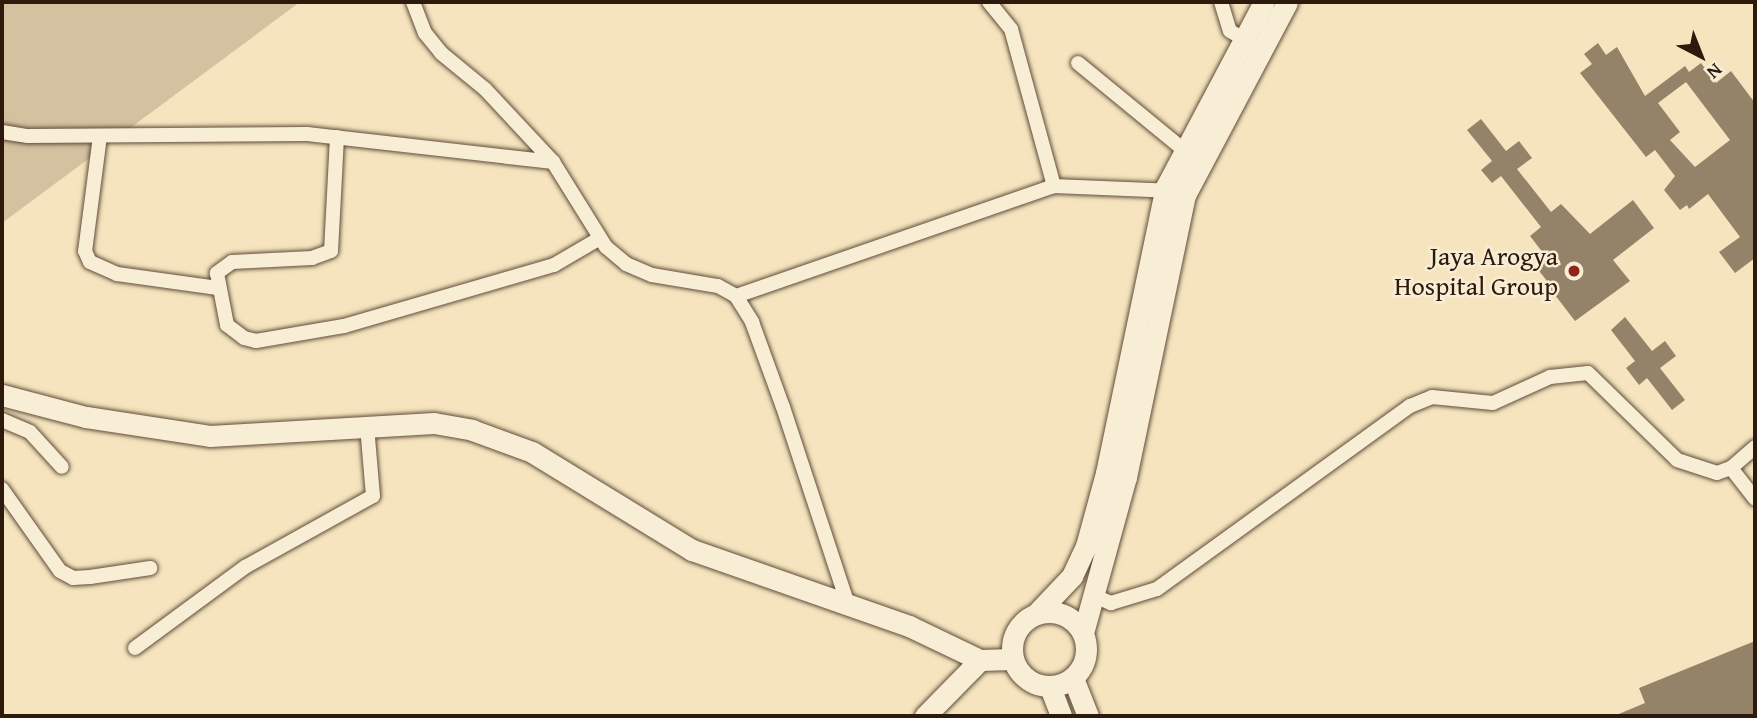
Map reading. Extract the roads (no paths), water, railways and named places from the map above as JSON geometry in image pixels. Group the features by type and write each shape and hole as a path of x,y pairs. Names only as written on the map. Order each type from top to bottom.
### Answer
{"main road":[{"path":"1264,2 1185,151 1086,546 1072,576 1038,612 1015,631 1012,659 1026,680 1050,687 1073,678 1086,658 1083,633 1126,477 1175,191 1287,2"},
{"path":"2,395 86,417 210,436 434,423 472,430 532,452 692,550 847,603 981,660 1012,659"},
{"path":"1038,612 1067,615 1083,633"},
{"path":"925,716 981,660"},
{"path":"1073,678 1088,716"},
{"path":"1050,687 1061,716"}],"street":[{"path":"413,2 425,33 441,53 485,89 553,162 600,238 626,264 652,275 718,286 736,296 752,322 783,407 847,603"},
{"path":"989,2 1011,29 1054,186"},
{"path":"1221,2 1230,31 1244,39"},
{"path":"1078,63 1185,151"},
{"path":"2,132 100,136 337,137 553,162"},
{"path":"100,136 85,250 90,262 117,274 219,288"},
{"path":"337,137 331,251 313,258 232,262 217,273 227,325 256,341 344,326 546,267 569,259 600,238"},
{"path":"736,296 1054,186 1175,191"},
{"path":"1092,596 1111,603 1157,589 1410,405 1432,397 1493,403 1550,377 1588,373 1677,460 1704,471 1731,468 1755,447"},
{"path":"2,419 30,432 62,467"},
{"path":"135,648 244,567 373,496 368,426"},
{"path":"1731,468 1755,499"},
{"path":"2,489 60,571 73,578 150,568"}],"place":[{"name":"Jaya Arogya Hospital Group","path":"1574,271"}]}
